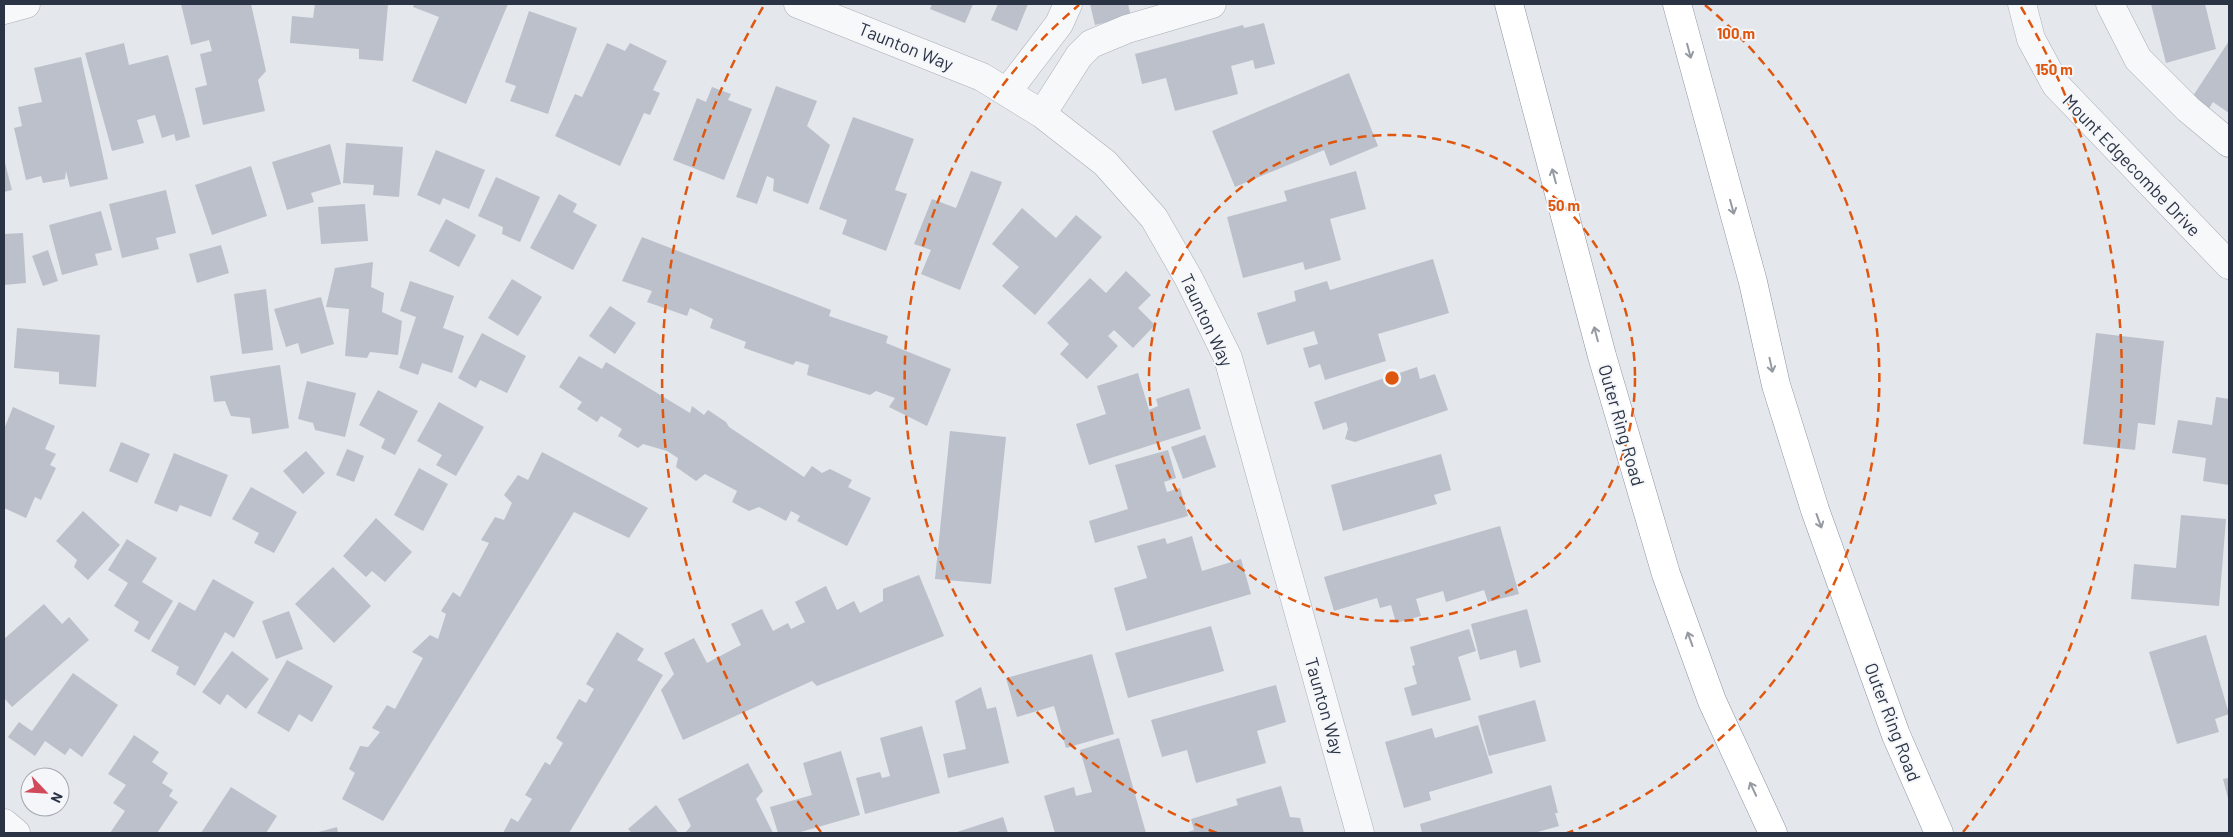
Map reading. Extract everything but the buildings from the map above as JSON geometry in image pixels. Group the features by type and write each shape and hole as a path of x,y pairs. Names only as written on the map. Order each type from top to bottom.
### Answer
{"highway":[{"name":"Outer Ring Road","path":"1510,4 1602,356 1666,574 1712,701 1773,833"},
{"name":"Outer Ring Road","path":"1676,4 1753,282 1776,385 1812,501 1896,735 1938,833"}],"street":[{"path":"4,10 26,4"},
{"name":"Taunton Way","path":"798,4 982,77 1007,92 1042,114 1105,164 1154,218 1189,279 1228,358 1360,833"},
{"path":"1007,92 1059,24 1068,4"},
{"path":"1042,114 1079,56 1091,44 1127,29 1212,4"},
{"name":"Mount Edgecombe Drive","path":"2022,4 2031,39 2056,85 2229,265"},
{"path":"2110,4 2138,60 2181,103 2229,143"},
{"path":"4,823 16,833"}]}
